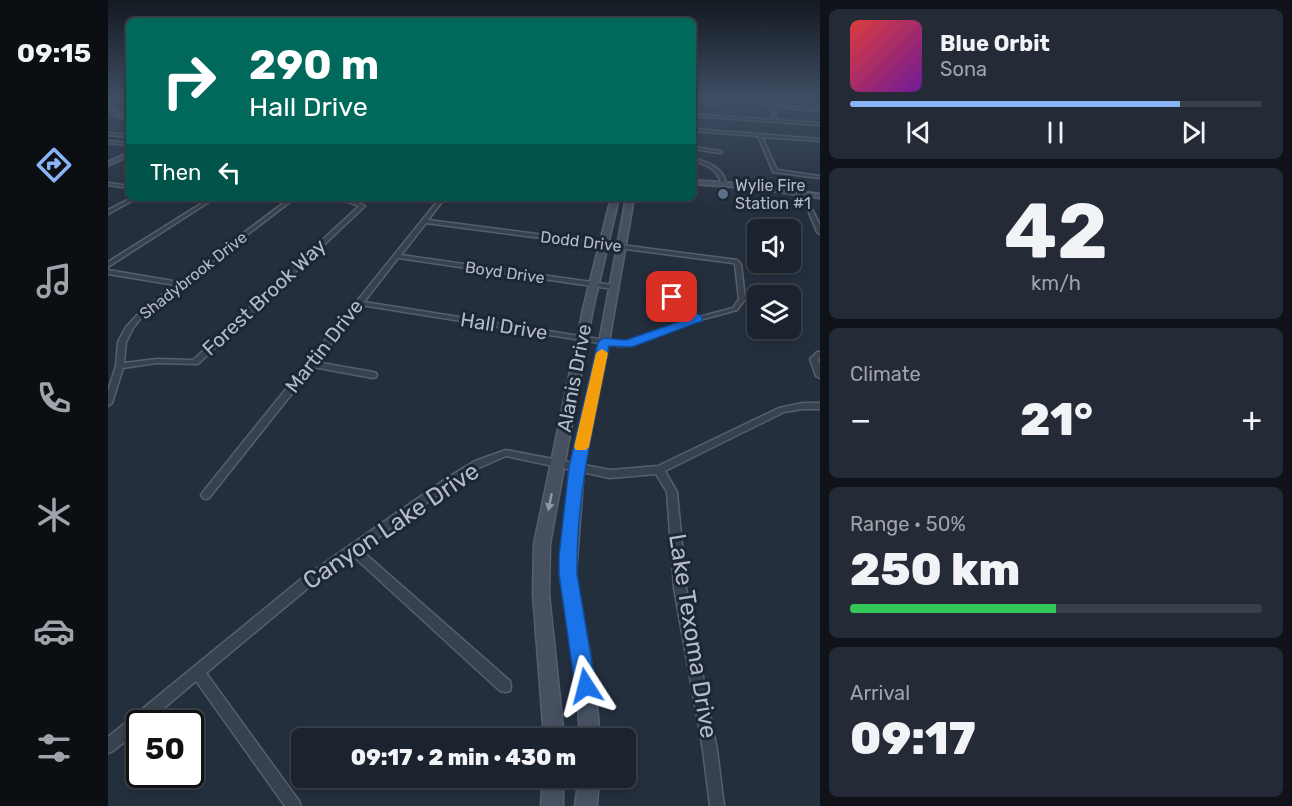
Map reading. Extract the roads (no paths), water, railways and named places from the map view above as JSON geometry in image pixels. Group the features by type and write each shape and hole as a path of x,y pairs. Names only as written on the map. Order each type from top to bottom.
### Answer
{"main road":[{"path":"108,164 126,155"},
{"path":"696,180 819,191"},
{"path":"801,191 819,196"},
{"name":"Alanis Drive","path":"553,728 541,594 542,544 594,285 614,201"},
{"name":"Alanis Drive","path":"589,728 586,686 568,574 576,467 604,342 629,201"},
{"path":"552,806 553,788"},
{"path":"586,806 588,788"}],"street":[{"path":"744,135 819,140"},
{"path":"759,136 774,171 819,177"},
{"path":"108,142 126,144"},
{"path":"696,148 720,152"},
{"path":"696,160 716,169 724,182"},
{"path":"108,184 126,187"},
{"path":"801,191 819,232"},
{"path":"108,212 129,201"},
{"path":"108,265 208,201"},
{"name":"Shadybrook Drive","path":"108,403 120,366 122,342 130,327 142,313 289,201"},
{"name":"Forest Brook Way","path":"120,366 157,361 195,362 362,206 348,201"},
{"name":"Martin Drive","path":"206,495 442,201"},
{"path":"811,213 819,214"},
{"name":"Dodd Drive","path":"426,221 735,261"},
{"name":"Boyd Drive","path":"397,256 613,287"},
{"name":"Hall Drive","path":"359,303 627,344 698,319 729,312 739,305 742,299 738,264 735,261"},
{"path":"108,272 179,284"},
{"path":"672,297 698,319"},
{"path":"818,354 814,359 819,376"},
{"path":"311,364 373,375"},
{"name":"Canyon Lake Drive","path":"108,746 304,584 450,481 478,465 506,453 557,465 624,474 659,470 782,410 819,406"},
{"name":"Lake Texoma Drive","path":"659,470 672,492 680,588 710,750 717,806"},
{"path":"353,549 505,686"},
{"path":"197,672 294,806"}],"place":[{"name":"Wylie Fire Station #1","path":"723,194"}]}
